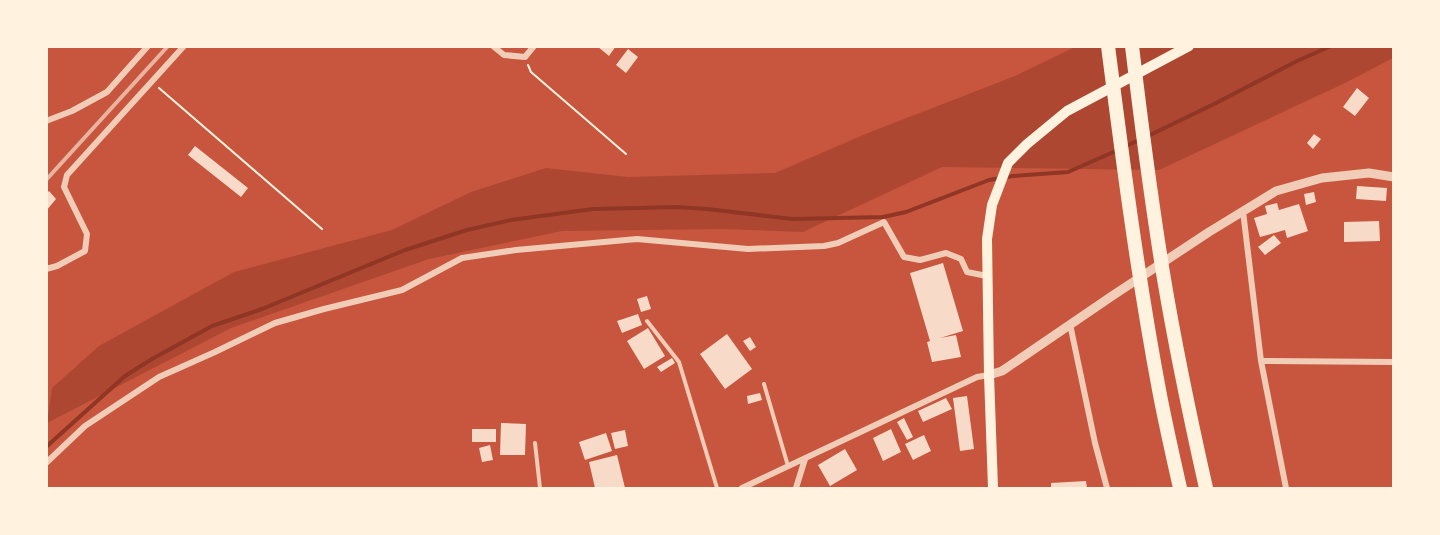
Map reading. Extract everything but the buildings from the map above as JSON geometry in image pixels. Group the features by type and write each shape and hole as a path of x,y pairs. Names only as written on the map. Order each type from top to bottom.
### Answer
{"highway":[{"path":"1108,46 1142,290 1160,395 1180,489"},
{"path":"1132,46 1163,275 1185,394 1206,489"}],"main road":[{"path":"993,489 987,239 992,205 1008,163 1067,111 1189,46"}],"street":[{"path":"46,121 72,111 107,92 148,46"},
{"path":"46,269 57,266 85,251 87,234 64,187 67,175 184,46"},
{"path":"493,46 504,56 525,57 534,46"},
{"path":"742,489 977,377 1002,371 1209,232 1276,191 1322,178 1370,173 1394,177"},
{"path":"1243,211 1261,361 1286,489"},
{"path":"46,463 85,426 159,377 275,323 402,290 462,258 516,250 637,239 748,249 824,246 838,243 884,222 904,257 920,260 946,253 961,259 967,272 987,276"},
{"path":"1071,324 1095,443 1107,489"},
{"path":"1261,361 1394,362"},
{"path":"796,489 805,459"}],"lane":[{"path":"647,321 679,362 717,489"},
{"path":"764,384 788,467"},
{"path":"535,443 540,489"}],"path":[{"path":"525,57 531,72 626,153"},
{"path":"152,82 322,229"}],"shaded area":[{"path":"1075,47 1393,47 1393,58 1345,83 1159,170 942,167 803,232 722,229 562,231 429,259 231,328 47,423 52,388 99,346 234,272 392,230 471,192 546,168 628,177 775,173 868,133 1015,76"}],"waterway":[{"path":"1146,137 1331,46"},
{"path":"1124,147 1139,140"},
{"path":"46,447 125,376 212,326 262,309 405,250 467,230 511,220 593,209 676,207 793,219 883,217 906,212 989,180 1068,172 1118,150"}],"railway":[{"path":"46,180 168,46"}]}
